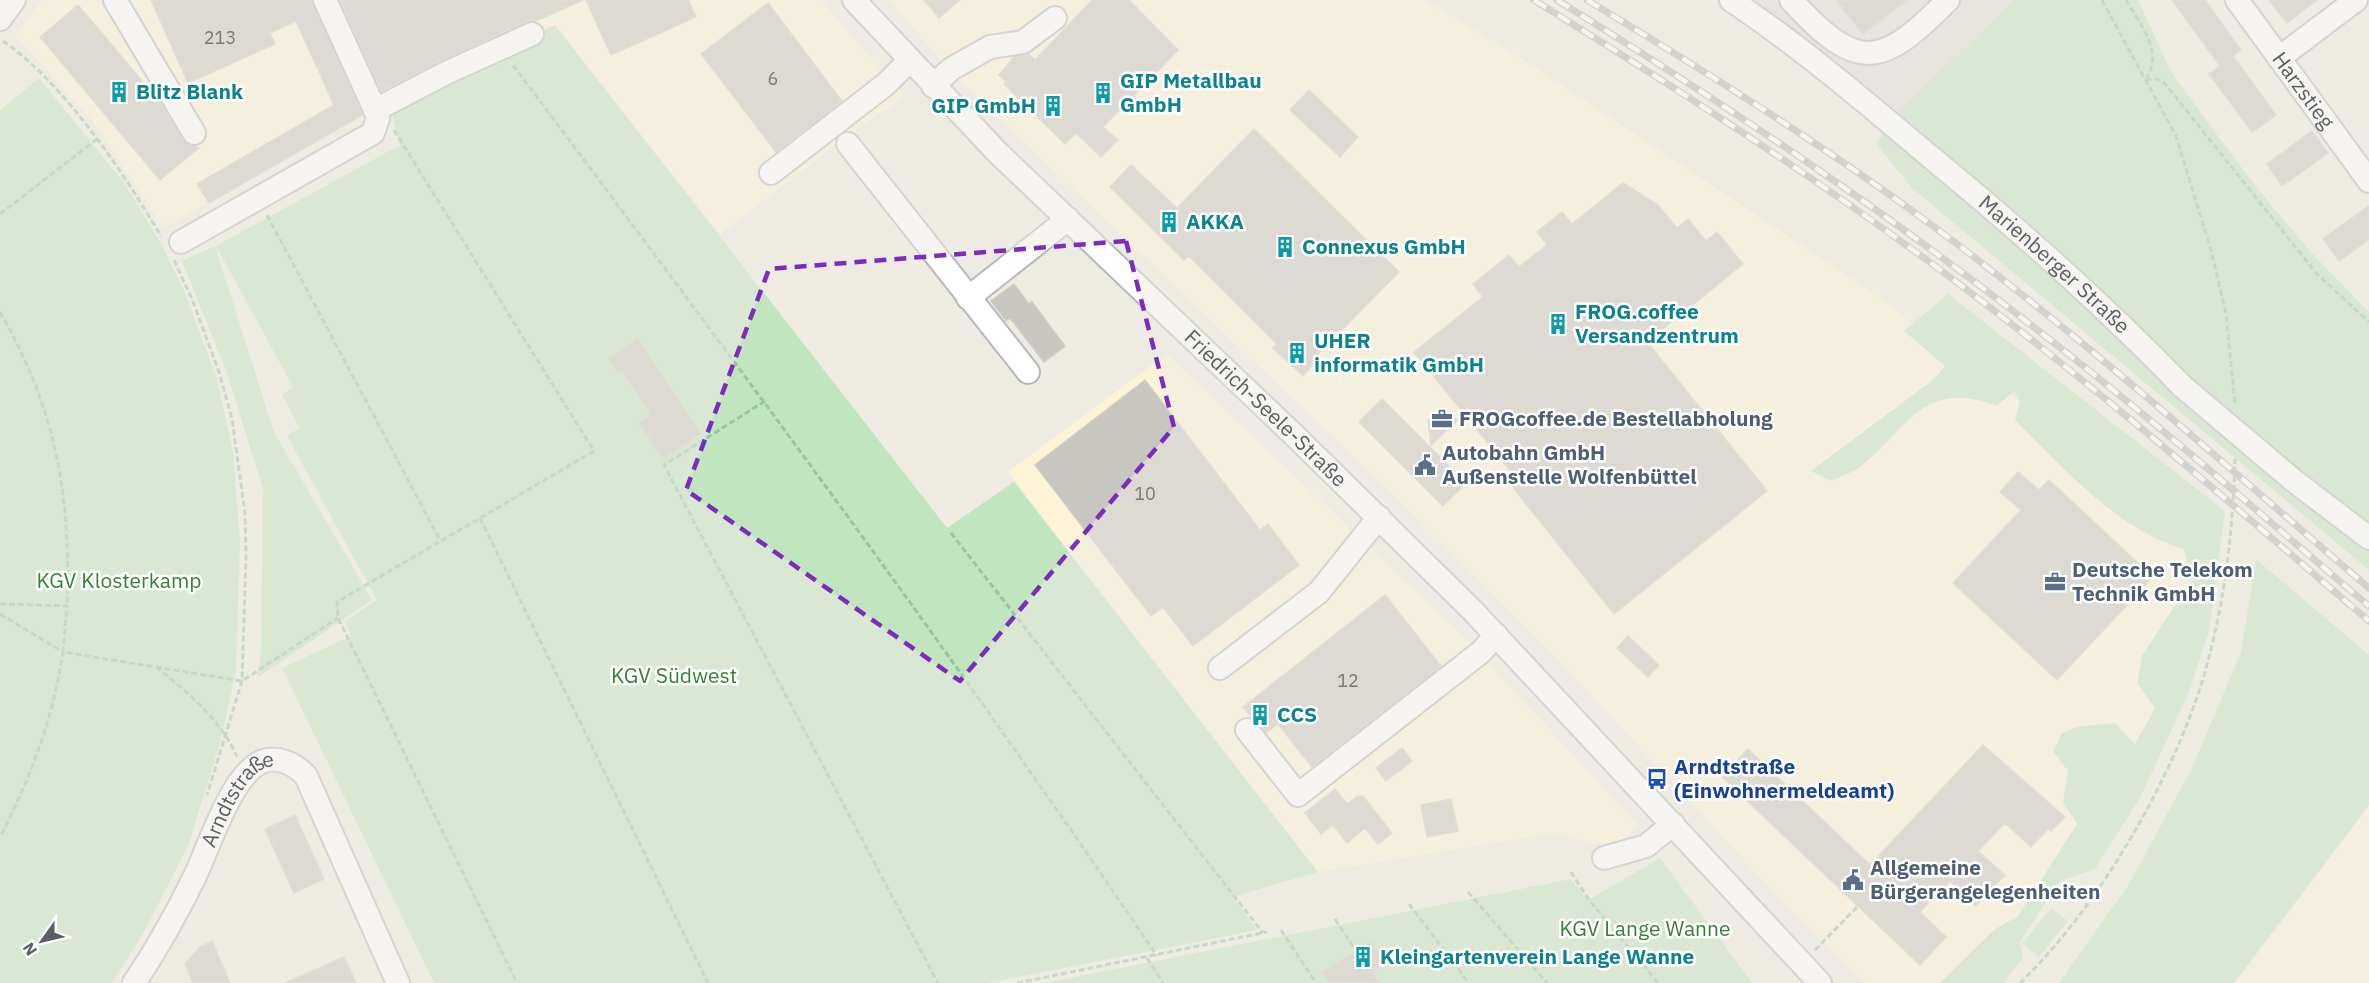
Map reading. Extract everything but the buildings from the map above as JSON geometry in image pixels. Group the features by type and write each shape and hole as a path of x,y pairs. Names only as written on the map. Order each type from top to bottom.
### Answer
{"street":[{"path":"1,30 14,0"},
{"path":"115,0 194,133"},
{"path":"172,246 373,134 377,114 325,0"},
{"name":"Friedrich-Seele-Straße","path":"854,0 933,86 1068,219 1379,517 1496,635 1673,824 1755,916 1820,983"},
{"path":"1791,0 1823,32 1847,49 1865,53 1881,53 1899,45 1948,0"},
{"name":"Harzstieg","path":"2237,0 2369,181"},
{"path":"2279,58 2356,0"},
{"name":"Marienberger Straße","path":"1736,1 1827,69 1985,201 2102,306 2182,386 2293,480 2369,538"},
{"path":"933,86 951,69 990,47 1023,42 1055,18"},
{"path":"377,114 500,47 532,34"},
{"path":"771,173 886,84 909,61"},
{"path":"848,144 1028,372"},
{"path":"968,298 1068,219"},
{"path":"1220,668 1319,592 1379,517"},
{"path":"1247,729 1298,795 1481,652 1496,635"},
{"name":"Arndtstraße","path":"134,983 165,933 196,874 225,808 247,774 260,763 273,759 297,766 306,776 398,983"},
{"path":"1604,858 1646,846 1673,824"}],"path":[{"path":"2102,0 2176,136 2211,250 2226,314 2236,411"},
{"path":"2126,0 2152,46 2152,69 2146,79"},
{"path":"1,30 97,139 172,246 207,335 232,419 245,513 246,556 242,681 225,736 188,693 153,666"},
{"path":"500,47 765,401 963,677 1157,956"},
{"path":"2146,79 2162,80 2317,274 2369,322"},
{"path":"377,114 393,129 594,451 337,602 338,618 517,983"},
{"path":"0,214 97,139"},
{"path":"258,198 440,540"},
{"path":"0,312 36,384 52,432 64,489 69,547 63,652 51,716 35,766 0,837"},
{"path":"765,401 664,465 938,983"},
{"path":"2020,983 2038,965 2105,878 2136,827 2182,734 2201,683 2222,600 2234,518 2235,452"},
{"path":"480,518 708,983"},
{"path":"951,533 1265,933 1017,983"},
{"path":"0,603 67,606"},
{"path":"0,615 63,652 242,681 338,618"},
{"path":"1571,872 1589,900 1658,983"},
{"path":"1468,892 1547,983"},
{"path":"1409,904 1469,983"},
{"path":"1824,941 1858,906"},
{"path":"1335,919 1356,951"},
{"path":"1281,930 1316,983"},
{"path":"1147,958 1163,983"}],"highlighted area":[{"path":"1126,241 1174,427 960,681 686,490 769,269"}],"shaded area":[{"path":"42,0 821,0 904,97 861,126 720,234 555,25 503,42 366,113 164,228 92,120 15,35"},
{"path":"889,0 1425,0 1532,65 1867,289 2040,417 2205,544 2187,651 2078,849 1958,983 1865,983 1787,906 1550,651 1428,528 954,75"},
{"path":"1752,0 2013,0 1898,112 1844,67"},
{"path":"1167,354 1464,637 1639,826 1618,843 1590,844 1565,835 1542,835 1318,872 1008,472"},
{"path":"2369,806 2369,983 2235,983 2281,923"}],"green space":[{"path":"2013,0 2138,0 2172,74 2257,188 2309,250 2369,312 2369,570 1912,188 1876,144 1898,112"},
{"name":"KGV Südwest","path":"555,25 947,528 1014,482 1318,872 1233,897 1257,930 988,983 434,983 282,668 351,636 345,621 377,600 287,436 299,428 282,394 293,387 216,246 400,145 391,110 446,77"},
{"name":"KGV Klosterkamp","path":"39,78 124,183 163,247 184,291 217,379 233,453 240,542 236,671 220,743 188,846 144,932 112,983 0,983 0,110"},
{"path":"215,246 274,432 372,600 257,678 261,655 263,489 226,370 182,261"},
{"path":"1948,294 2225,511 2209,630 2190,690 2141,796 2095,869 2060,881 2020,942 2023,958 2003,983 1940,983 1995,929 2018,916 2077,824 2063,802 2068,771 2053,751 2062,733 2076,727 2115,723 2135,744 2155,708 2137,683 2142,656 2193,578 2183,549 2135,527 2113,512 2092,495 2015,420 2020,401 2014,391 1997,406 1971,399 1951,398 1933,403 1905,423 1857,469 1831,481 1811,471 1933,380 1945,366 1904,331"},
{"path":"2256,559 2369,655 2369,805 2234,983 2059,983 2129,884 2191,770 2241,652"},
{"name":"KGV Lange Wanne","path":"1660,858 1752,983 1045,983 1571,879 1588,900"},
{"path":"2051,908 2068,921 2039,957 2022,944"}],"railway":[{"path":"1534,0 1738,129 1935,266 2101,395 2369,621"},
{"path":"1557,0 1681,78 1803,159 1982,287 2124,399 2369,606"},
{"path":"1587,0 1773,116 1909,208 1953,241 2112,368 2369,588"}],"place":[{"name":"Blitz Blank","path":"119,92"},
{"name":"GIP Metallbau GmbH","path":"1103,93"},
{"name":"GIP GmbH","path":"1053,106"},
{"name":"AKKA","path":"1169,222"},
{"name":"Connexus GmbH","path":"1285,247"},
{"name":"FROG.coffee Versandzentrum","path":"1558,324"},
{"name":"UHER informatik GmbH","path":"1297,353"},
{"name":"FROGcoffee.de Bestellabholung","path":"1442,419"},
{"name":"Autobahn GmbH Außenstelle Wolfenbüttel","path":"1425,465"},
{"name":"Deutsche Telekom Technik GmbH","path":"2055,582"},
{"name":"CCS","path":"1260,715"},
{"name":"Arndtstraße (Einwohnermeldeamt)","path":"1657,779"},
{"name":"Allgemeine Bürgerangelegenheiten","path":"1853,880"},
{"name":"Kleingartenverein Lange Wanne","path":"1363,957"}]}
